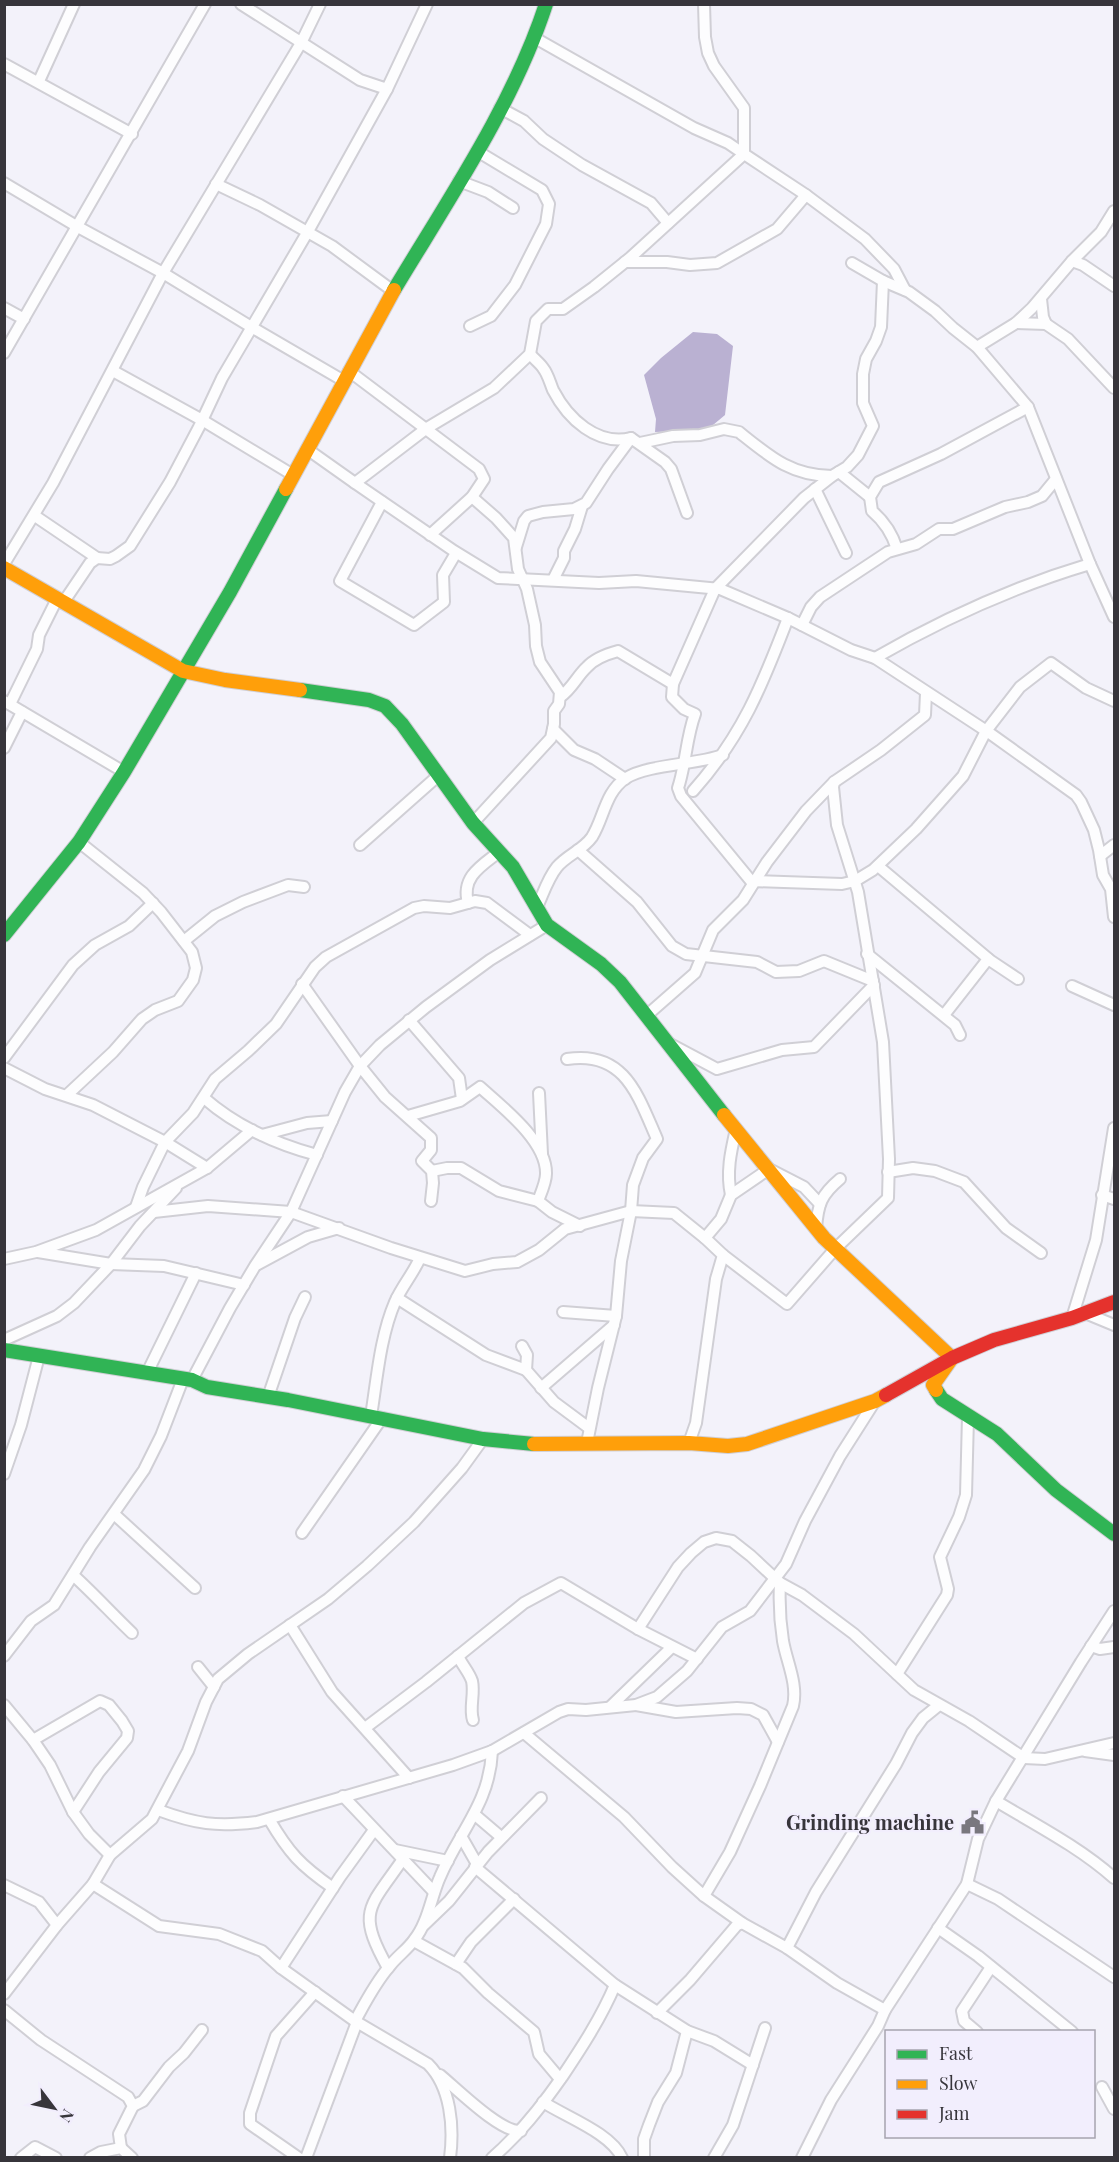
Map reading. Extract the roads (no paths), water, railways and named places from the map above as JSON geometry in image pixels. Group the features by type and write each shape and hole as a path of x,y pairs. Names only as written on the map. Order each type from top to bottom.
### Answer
{"street":[{"path":"39,81 74,4"},
{"path":"4,353 205,4"},
{"path":"240,4 360,80 387,88"},
{"path":"320,4 301,43 163,273 113,371 4,566 60,601 183,671 225,680 369,700 385,706 402,724 473,823 513,867 547,925 601,964 620,982 816,1228 835,1249 952,1358"},
{"path":"34,516 97,558 110,559 130,546 170,482 222,378 253,328 387,88 427,4"},
{"path":"4,935 79,842 124,772 230,592 393,291 477,151 535,38 546,4"},
{"path":"356,483 427,428 494,388 530,354 536,321 548,309 562,309 625,262 744,154 744,108 714,66 708,53 704,4"},
{"path":"535,38 694,129 728,142 806,195 865,239 894,269 905,290"},
{"path":"4,64 39,81 132,134"},
{"path":"500,108 524,121 543,138 582,165 651,203 668,223"},
{"path":"470,326 491,316 515,285 546,224 549,204 542,190 477,151"},
{"path":"459,181 488,192 513,208"},
{"path":"4,183 78,227 163,273 253,328 346,376 427,428 479,469 483,479 472,497 430,535"},
{"path":"216,184 260,205 332,246 393,291"},
{"path":"625,262 667,262 690,265 717,263 777,229 806,195"},
{"path":"977,347 1016,323 1041,299 1071,261 1095,238 1114,211"},
{"path":"1071,261 1083,265 1114,286"},
{"path":"852,263 883,281 905,290 936,311 977,347 1028,407 1090,564 1114,616"},
{"path":"883,281 881,327 866,359 863,374 863,403 873,426 858,455 847,467 815,489 786,516 715,589 673,684 672,697 684,710 695,714 678,792 751,881 819,884 855,881 878,866 916,829 963,776 986,731 1020,687 1051,663 1086,688 1114,701"},
{"path":"1041,299 1046,324"},
{"path":"4,308 24,320"},
{"path":"1016,323 1046,324 1068,339 1114,388"},
{"path":"530,354 544,369 561,403 581,426 593,433 619,441 700,435 733,429 781,464 819,476 836,474 870,497"},
{"path":"113,371 202,420 293,475"},
{"path":"897,549 884,522 872,511 870,497 879,482 941,454 1028,407"},
{"path":"553,580 564,558 564,551 575,529 582,506 636,440"},
{"path":"636,440 659,456 670,469 687,513"},
{"path":"307,449 456,553 498,578 599,583 636,581 715,589 788,618 852,650 875,658 986,731 1076,795 1094,830 1103,875 1111,889 1114,917"},
{"path":"802,625 811,607 820,597 888,552 916,544 939,529 953,530 1005,507 1042,496 1056,479"},
{"path":"815,489 846,553"},
{"path":"472,497 507,528 514,538 518,569 523,579 535,625 536,646 540,662 560,692 559,704 554,711 550,738 473,823"},
{"path":"382,502 340,581 414,625 444,602 442,575 456,553"},
{"path":"516,547 524,521 528,516 535,513 566,511 582,506"},
{"path":"97,558 90,563 60,601 39,635 37,649 7,702 124,772"},
{"path":"875,658 955,617 1040,581 1090,564"},
{"path":"693,791 723,754 754,701 788,618"},
{"path":"560,697 567,693 587,666 602,656 618,651 673,684"},
{"path":"646,1016 695,973 713,930 743,900 806,811 834,782 881,750 925,715 926,693"},
{"path":"4,747 22,712"},
{"path":"553,729 574,750 595,759 625,779"},
{"path":"537,907 546,885 558,866 591,838 604,807 614,790 625,779 644,772 684,765 723,754"},
{"path":"360,845 439,775"},
{"path":"154,1212 208,1206 291,1212 361,1238 465,1271 493,1264 517,1262 539,1250 565,1229 631,1211 674,1213 723,1255 787,1304 835,1249 888,1198 883,1042 855,881 837,825 832,787 834,782"},
{"path":"67,1095 113,1052 142,1019 155,1010 178,1001 193,980 196,968 192,952 153,903 79,842"},
{"path":"1100,856 1114,844"},
{"path":"578,850 637,902 672,946 686,954 758,962 776,972 799,971 824,961 873,983"},
{"path":"468,903 465,893 467,884 479,868 499,852"},
{"path":"878,866 988,959 1018,979"},
{"path":"184,941 215,916 236,905 288,885 304,887"},
{"path":"136,1207 143,1187 165,1143 180,1129 204,1098 214,1079 276,1024 302,984 326,957 414,908 424,906 450,908 475,901 487,903 530,935"},
{"path":"4,1058 83,955 95,945 129,926 153,903"},
{"path":"4,1656 31,1621 54,1605 90,1547 144,1470 187,1379 255,1266 291,1212 332,1121 360,1066 409,1020 490,960 547,925"},
{"path":"867,954 944,1015 955,1025 960,1035"},
{"path":"944,1015 988,959"},
{"path":"668,1042 717,1070 782,1050 814,1047 873,983"},
{"path":"302,984 385,1097 431,1138 431,1150 422,1161 432,1171 431,1201"},
{"path":"1072,986 1114,1005"},
{"path":"409,1020 459,1078 462,1100"},
{"path":"567,1059 577,1057 593,1059 614,1068 625,1076 634,1088 657,1139 643,1158 633,1185 615,1320 587,1443"},
{"path":"4,1068 45,1089 93,1105 207,1168"},
{"path":"408,1116 462,1100 480,1087 521,1124 542,1154"},
{"path":"538,1201 546,1174 542,1154 539,1093"},
{"path":"204,1098 219,1111 257,1132 296,1149 317,1155"},
{"path":"4,1259 36,1252 96,1230 207,1168 257,1132 332,1121"},
{"path":"1078,1315 1096,1240 1114,1128"},
{"path":"705,1238 722,1219 731,1195 728,1181 730,1153 736,1129"},
{"path":"432,1171 461,1168 499,1191 538,1201 552,1212 580,1226"},
{"path":"888,1172 913,1168 935,1171 964,1182 1006,1228 1041,1253"},
{"path":"731,1195 769,1169"},
{"path":"769,1169 804,1187 820,1204"},
{"path":"816,1228 820,1204 828,1190 840,1179"},
{"path":"4,1340 57,1316 74,1303 111,1264 140,1226 180,1183"},
{"path":"1102,1195 1114,1199"},
{"path":"255,1266 308,1237 339,1228"},
{"path":"36,1252 111,1264 148,1265 196,1273 244,1285"},
{"path":"689,1443 696,1423 716,1279 723,1255"},
{"path":"302,1533 376,1417 385,1338 397,1298 420,1258"},
{"path":"147,1373 196,1273"},
{"path":"268,1397 295,1318 305,1297"},
{"path":"397,1298 486,1355 526,1370 555,1402 589,1428"},
{"path":"4,1350 187,1379 207,1387 376,1417 483,1439 514,1443 689,1443 728,1446 747,1444 875,1401 952,1358 994,1340 1114,1302"},
{"path":"563,1312 615,1320"},
{"path":"1078,1315 1114,1325"},
{"path":"541,1388 615,1320"},
{"path":"522,1346 527,1355 526,1370"},
{"path":"4,1474 8,1452 39,1356"},
{"path":"952,1358 933,1385 942,1399 997,1434 1056,1490 1114,1534"},
{"path":"636,1705 657,1697 681,1677 722,1627 750,1611 777,1581 805,1521 875,1401"},
{"path":"897,1674 944,1601 948,1589 940,1557 966,1496 968,1417"},
{"path":"4,1994 57,1924 93,1884 110,1855 152,1819 188,1751 213,1687 219,1679 248,1654 328,1599 414,1522 462,1468 483,1439"},
{"path":"114,1515 195,1588"},
{"path":"638,1629 678,1567 691,1553 716,1538 732,1541 777,1581 802,1595 838,1621 914,1690 969,1721 1024,1758 1045,1759 1114,1743"},
{"path":"74,1575 100,1598 110,1613 132,1633"},
{"path":"704,1896 730,1852 789,1717 795,1696 783,1639 777,1581"},
{"path":"365,1728 524,1604 561,1582 638,1629 697,1659"},
{"path":"802,2157 831,2100 878,2026 885,2010 967,1884 978,1839 996,1801 1114,1611"},
{"path":"290,1625 332,1692 409,1778"},
{"path":"1091,1646 1100,1649 1114,1647"},
{"path":"609,1707 672,1647"},
{"path":"458,1656 471,1678 473,1720"},
{"path":"198,1666 213,1687"},
{"path":"33,1740 100,1701 110,1705 128,1731 128,1738 99,1772 73,1812"},
{"path":"4,1705 50,1765 73,1812 110,1855"},
{"path":"158,1810 186,1821 207,1825 234,1825 269,1819 492,1751 568,1709 586,1710 636,1705 676,1712 737,1708 758,1711 763,1715 778,1742"},
{"path":"787,1948 816,1892 896,1764 912,1733 939,1705"},
{"path":"524,1733 624,1817 672,1867 704,1896 742,1923 787,1948 837,1983 885,2010"},
{"path":"1080,1750 1114,1755"},
{"path":"315,1992 276,2036 250,2112 250,2124 305,2157 356,2022 388,1968 414,1941 448,1861 487,1787 492,1751"},
{"path":"343,1796 434,1892"},
{"path":"421,1928 449,1901 476,1865 541,1798"},
{"path":"996,1801 1052,1834 1114,1878"},
{"path":"474,1815 501,1838"},
{"path":"269,1819 287,1849 307,1869 333,1888"},
{"path":"281,1968 374,1830"},
{"path":"461,1836 476,1865 615,1985 687,2031 714,2041 753,2065"},
{"path":"394,1850 448,1861"},
{"path":"388,1968 375,1946 369,1928 369,1916 375,1898 403,1859"},
{"path":"93,1884 159,1926 219,1934 262,1951 281,1968 356,2022 416,2055 485,2115 513,2131 521,2131"},
{"path":"967,1884 998,1899 1114,1977"},
{"path":"4,1885 39,1902 57,1924"},
{"path":"456,1964 471,1942 514,1899"},
{"path":"657,2013 690,1980 737,1925 742,1923"},
{"path":"938,1928 1071,2030"},
{"path":"414,1941 456,1964 534,2032 539,2054 560,2079"},
{"path":"977,2030 964,2021 962,2011 991,1967"},
{"path":"492,2157 521,2131 560,2079 602,2016 615,1985"},
{"path":"4,2010 41,2040 128,2097 133,2106"},
{"path":"714,2157 734,2125 765,2028"},
{"path":"132,2157 121,2148 119,2134 133,2106 143,2102 169,2067 184,2053 202,2030"},
{"path":"644,2157 644,2139 658,2102 676,2073 687,2031"},
{"path":"437,2073 444,2087 448,2106 452,2144 450,2157"},
{"path":"1098,2084 1114,2095"},
{"path":"1098,2084 1114,2109"},
{"path":"543,2102 606,2139 622,2157"},
{"path":"21,2157 35,2147 56,2157"},
{"path":"90,2157 121,2148"}],"place":[{"name":"Grinding machine","path":"972,1823"}]}
